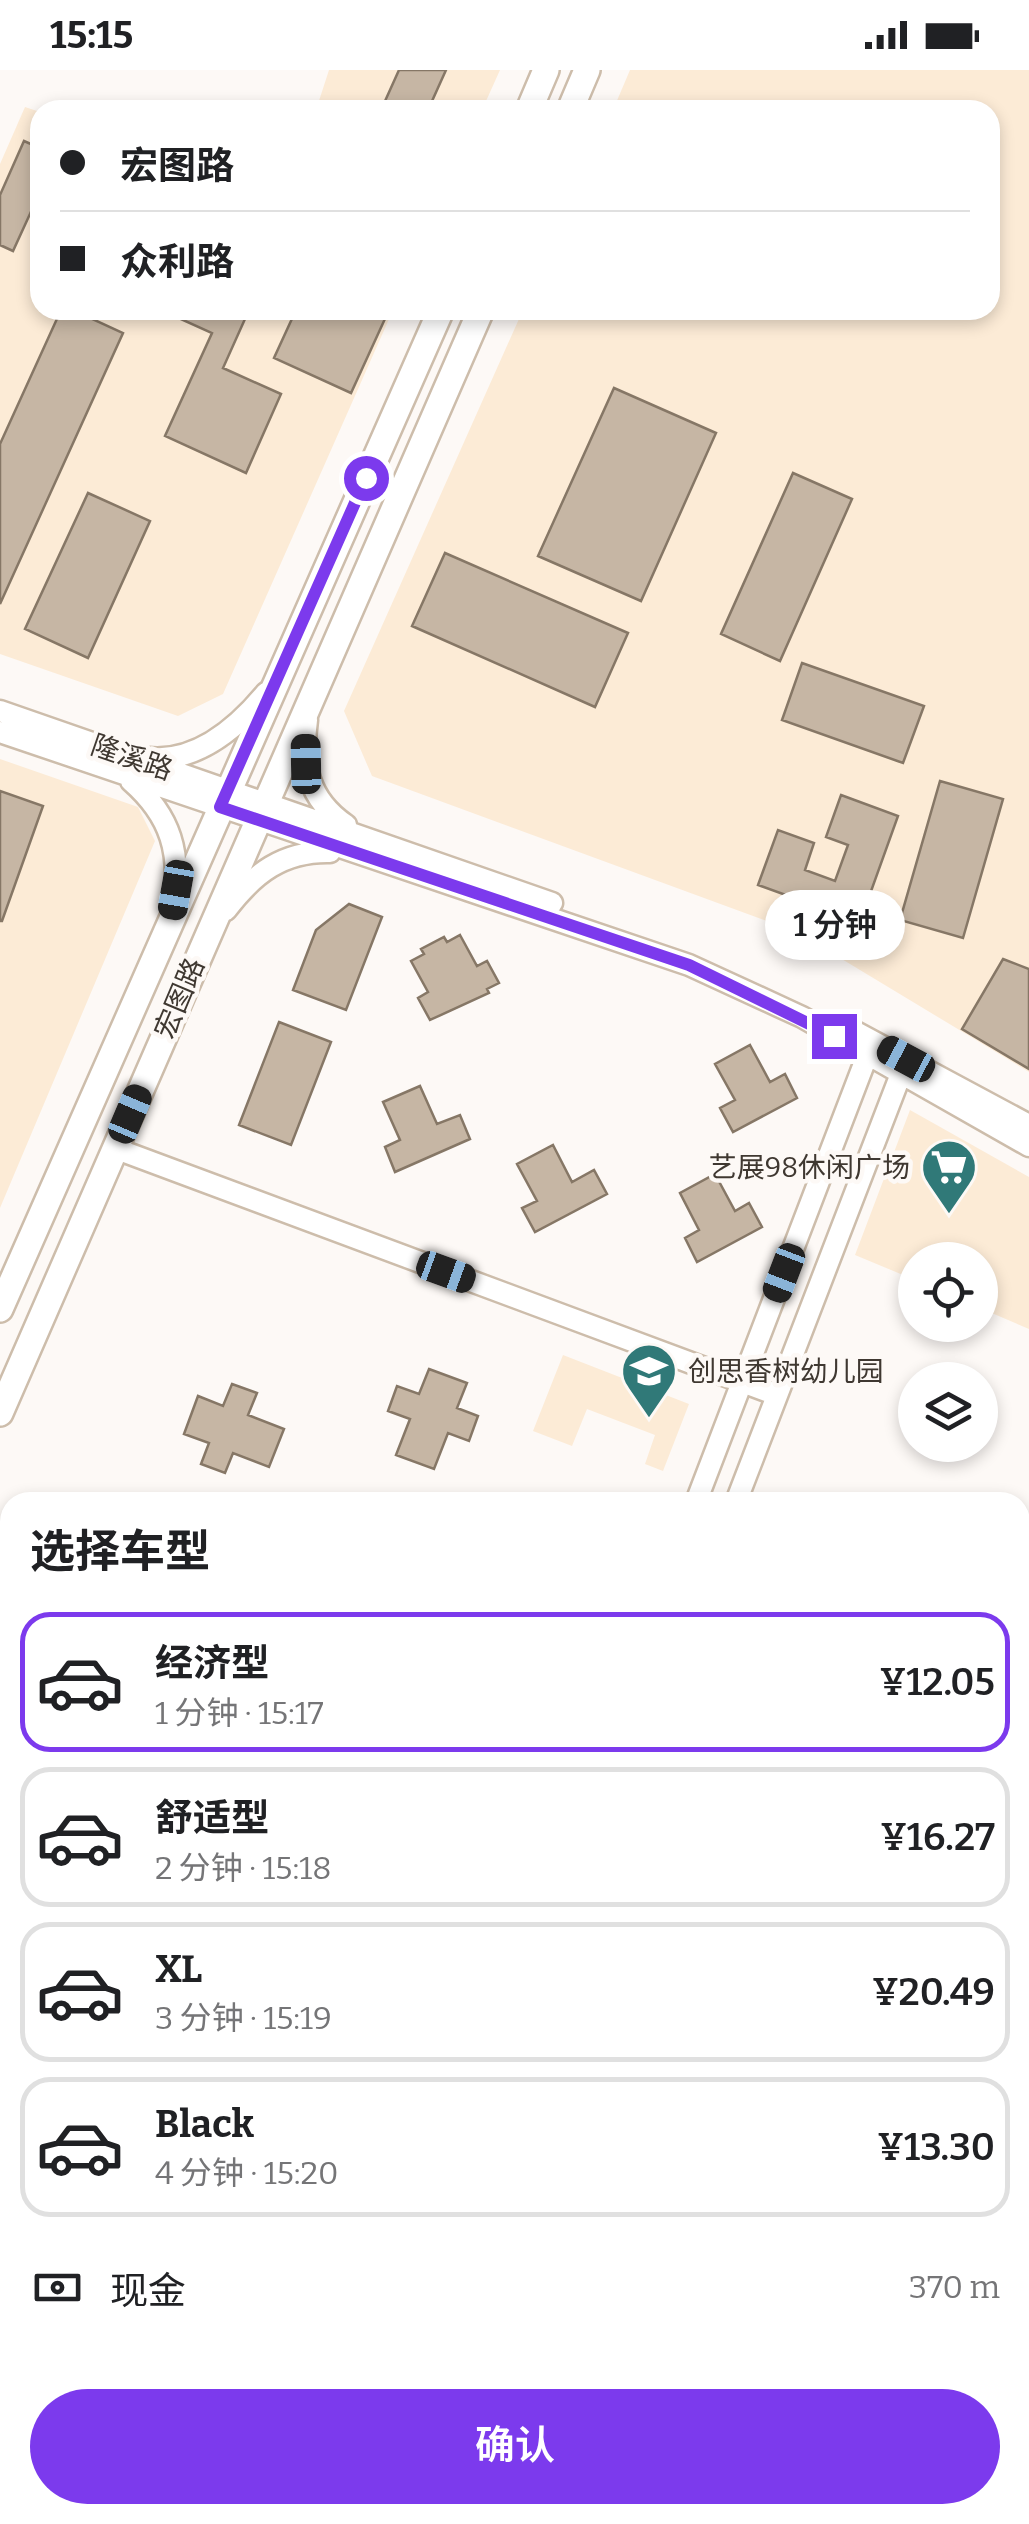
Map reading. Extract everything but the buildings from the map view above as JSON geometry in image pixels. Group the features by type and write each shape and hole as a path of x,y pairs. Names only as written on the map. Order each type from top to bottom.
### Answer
{"main road":[{"path":"533,100 546,70"},
{"path":"574,100 587,70"},
{"name":"宏图路","path":"0,1309 437,320"},
{"name":"宏图路","path":"0,1412 478,320"}],"street":[{"path":"171,920 176,890 173,834 162,812 125,764 186,755 219,738 248,715 276,680"},
{"path":"312,693 305,736 312,792 359,845"},
{"name":"隆溪路","path":"0,711 125,764 260,811 692,951 903,1067"},
{"name":"隆溪路","path":"0,732 125,764"},
{"path":"205,940 240,892 264,868 288,856 359,845"},
{"path":"700,1492 870,1048"},
{"path":"903,1067 1029,1125"},
{"path":"903,1067 1029,1146"},
{"path":"740,1492 903,1067"},
{"path":"114,1148 777,1395"}],"shaded area":[{"path":"329,70 500,70 486,100 319,100"},
{"path":"630,70 1029,70 1029,1072 797,932 372,776 344,711 519,320 1000,320 1000,100 617,100"},
{"path":"25,107 30,109 30,320 389,320 223,694 178,716 0,654 0,164"},
{"path":"0,759 138,807 155,841 0,1208"},
{"name":"艺展98休闲广场","path":"910,1110 1029,1177 1029,1329 998,1316 998,1242 898,1242 898,1273 855,1255"},
{"name":"创思香树幼儿园","path":"563,1355 689,1404 663,1471 645,1464 655,1435 587,1409 572,1446 533,1431"}],"place":[{"name":"艺展98休闲广场","path":"949,1216"},
{"name":"创思香树幼儿园","path":"649,1420"}],"route":[{"path":"366,478 220,807 689,965 723,978 834,1036"}]}
